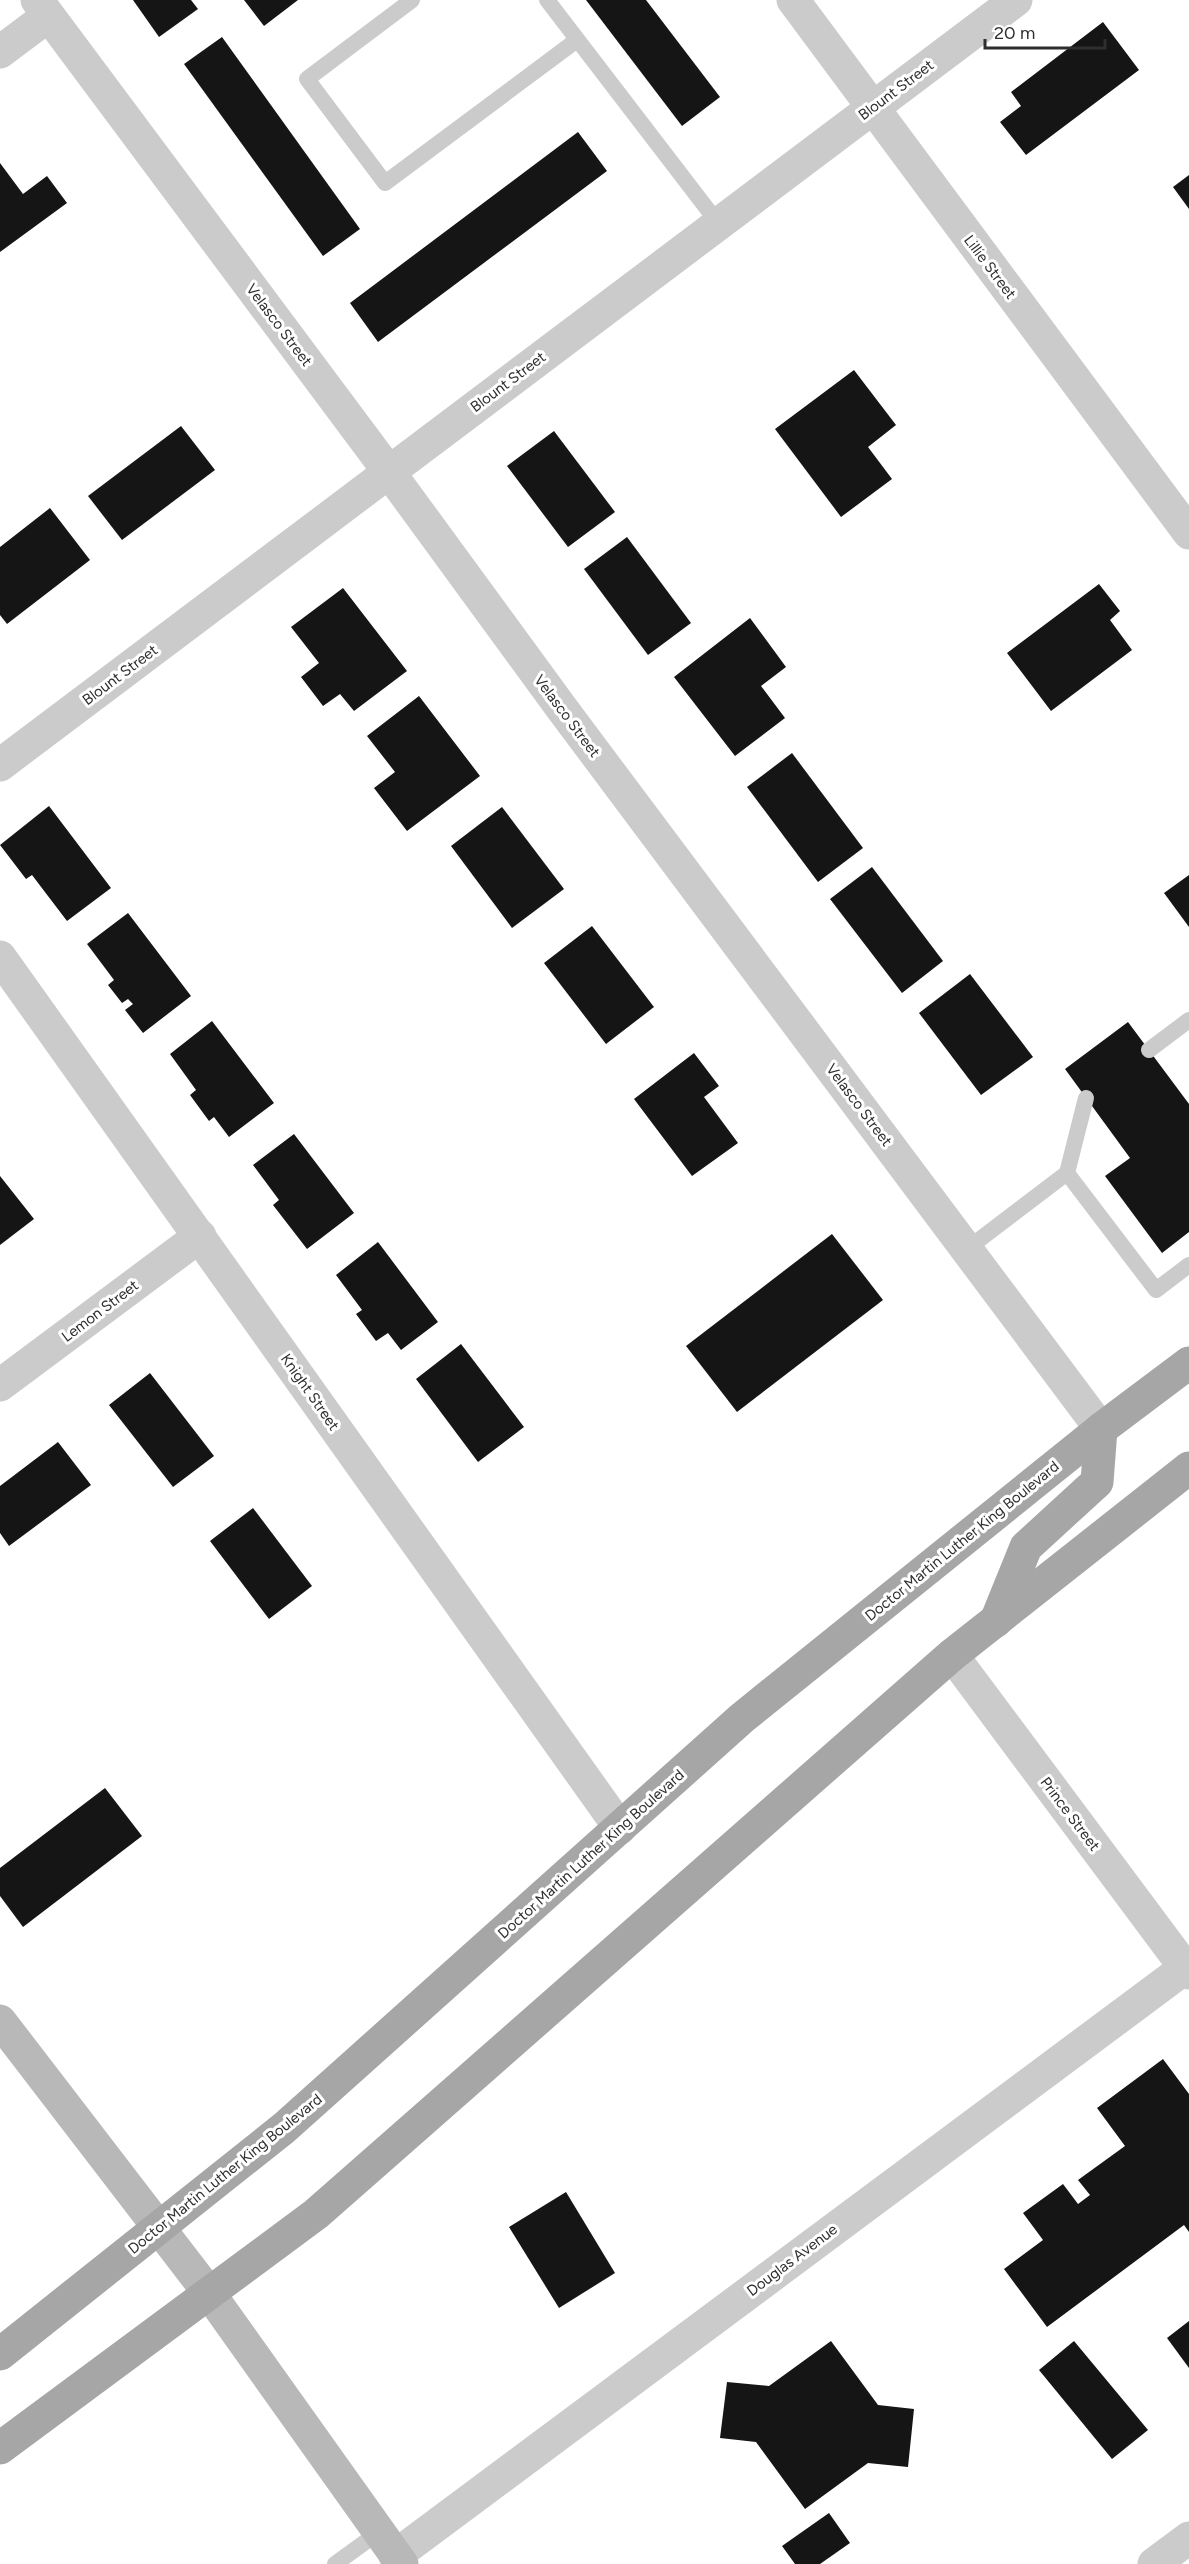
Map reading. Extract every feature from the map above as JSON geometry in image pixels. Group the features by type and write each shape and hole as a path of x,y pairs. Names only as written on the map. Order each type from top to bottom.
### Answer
{"main road":[{"name":"Doctor Martin Luther King Boulevard","path":"0,2354 284,2128 742,1718 1101,1429 1189,1363"},
{"path":"995,1622 1026,1547 1097,1482 1101,1429"},
{"path":"0,2448 316,2214 952,1655 1189,1468"}],"street":[{"name":"Lillie Street","path":"793,0 1189,533"},
{"name":"Blount Street","path":"0,765 1016,0"},
{"path":"0,52 43,8"},
{"name":"Velasco Street","path":"43,8 389,472 563,710 1101,1429"},
{"name":"Knight Street","path":"0,957 620,1828"},
{"name":"Lemon Street","path":"0,1385 200,1236"},
{"name":"Prince Street","path":"952,1655 1188,1969"},
{"name":"Douglas Avenue","path":"392,2550 1188,1969"},
{"path":"0,2021 209,2293 392,2550"},
{"path":"1154,2564 1189,2538"}],"lane":[{"path":"412,0 307,80 385,183 578,40"},
{"path":"547,0 718,223"},
{"path":"1149,1050 1189,1020"},
{"path":"967,1249 1067,1173 1086,1098"},
{"path":"1067,1173 1155,1290 1189,1265"},
{"path":"335,2564 392,2550"}],"building":[{"path":"133,0 191,0 198,9 159,37"},
{"path":"244,0 298,0 264,26"},
{"path":"586,0 646,0 720,97 682,126"},
{"path":"1103,22 1139,70 1026,155 1000,122 1021,106 1011,92"},
{"path":"222,37 360,229 323,256 184,64"},
{"path":"578,132 607,171 378,342 350,303"},
{"path":"0,163 23,194 47,176 67,203 0,252"},
{"path":"1189,175 1189,209 1173,187"},
{"path":"854,370 896,425 868,447 892,479 841,517 775,429"},
{"path":"181,426 215,470 122,540 88,496"},
{"path":"554,431 615,512 568,547 507,466"},
{"path":"50,508 90,560 7,624 0,615 0,547"},
{"path":"627,537 691,623 648,655 584,569"},
{"path":"1099,584 1120,611 1110,620 1132,650 1051,711 1007,653"},
{"path":"343,588 407,671 354,711 340,694 323,706 301,677 319,663 291,627"},
{"path":"750,618 786,667 761,686 785,718 735,756 674,677"},
{"path":"419,696 480,776 407,831 374,788 395,772 367,736"},
{"path":"792,753 863,848 818,882 747,787"},
{"path":"49,806 111,888 67,921 32,875 26,879 0,845"},
{"path":"502,807 564,889 512,928 451,846"},
{"path":"872,867 943,961 902,993 830,899"},
{"path":"1189,875 1189,927 1164,893"},
{"path":"128,913 191,996 143,1033 125,1010 133,1004 128,999 122,1003 108,985 114,980 87,944"},
{"path":"592,926 654,1007 606,1044 544,963"},
{"path":"970,974 1033,1057 981,1095 919,1013"},
{"path":"212,1021 274,1103 229,1137 214,1117 209,1121 190,1095 196,1090 170,1054"},
{"path":"1128,1022 1189,1104 1189,1232 1162,1253 1105,1176 1130,1158 1065,1069"},
{"path":"694,1053 719,1086 704,1097 738,1143 692,1176 634,1099"},
{"path":"294,1134 354,1213 307,1249 273,1205 279,1200 253,1165"},
{"path":"0,1176 34,1219 0,1245"},
{"path":"832,1234 883,1300 737,1412 686,1346"},
{"path":"378,1242 438,1322 401,1350 388,1333 376,1341 356,1314 362,1310 336,1275"},
{"path":"461,1344 524,1427 478,1462 416,1379"},
{"path":"150,1373 214,1456 173,1487 109,1405"},
{"path":"58,1442 91,1485 9,1546 0,1533 0,1486"},
{"path":"253,1508 312,1586 269,1619 210,1541"},
{"path":"105,1788 142,1836 23,1927 0,1896 0,1868"},
{"path":"1163,2059 1189,2094 1189,2232 1184,2225 1047,2327 1004,2269 1043,2240 1023,2213 1063,2184 1078,2204 1090,2195 1078,2180 1125,2146 1097,2108"},
{"path":"566,2192 615,2273 559,2308 509,2227"},
{"path":"1189,2321 1189,2368 1167,2338"},
{"path":"831,2341 878,2405 914,2409 908,2467 868,2463 805,2509 756,2442 720,2438 727,2382 769,2386"},
{"path":"1074,2341 1148,2430 1112,2459 1039,2370"},
{"path":"829,2513 850,2543 820,2564 795,2564 782,2546"}]}
